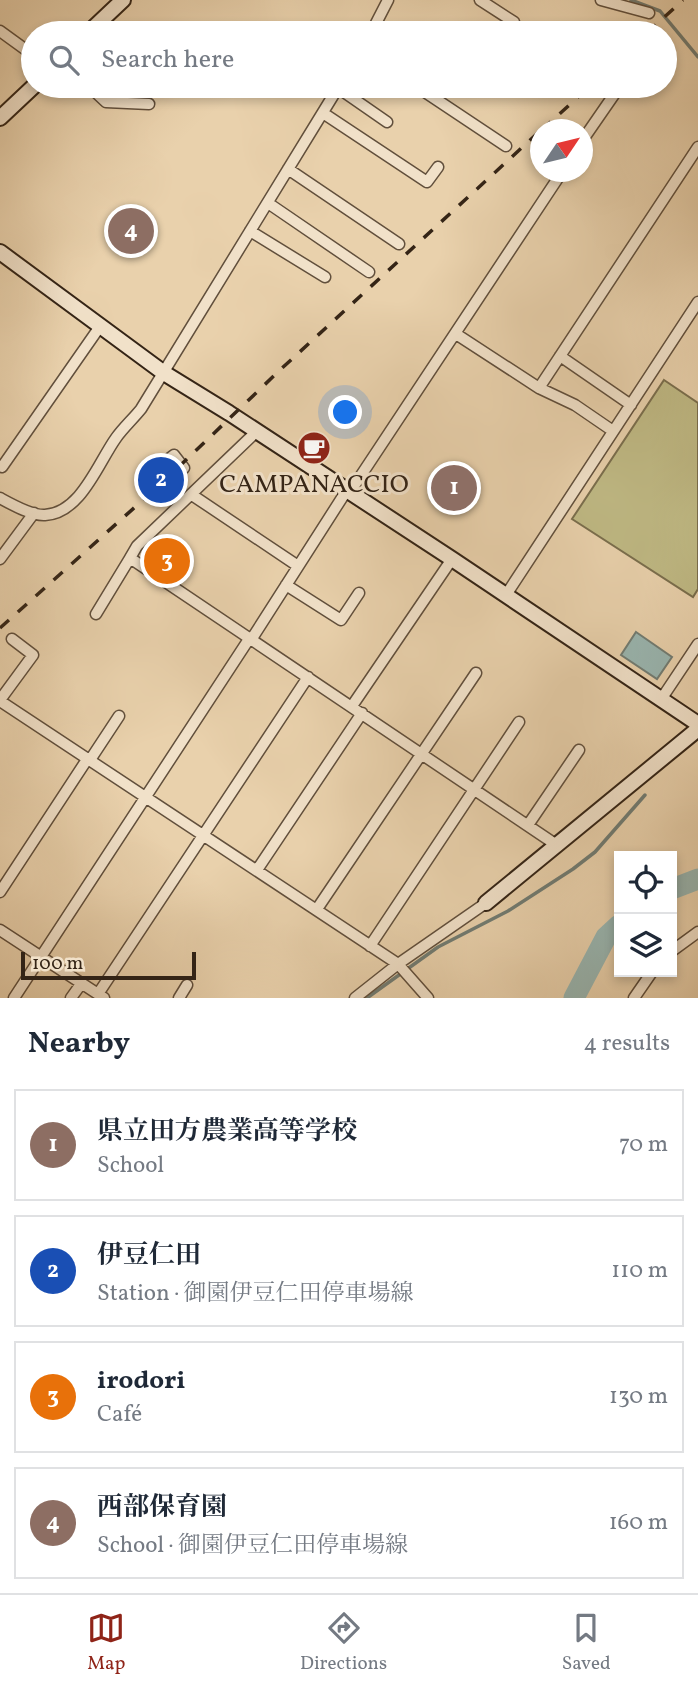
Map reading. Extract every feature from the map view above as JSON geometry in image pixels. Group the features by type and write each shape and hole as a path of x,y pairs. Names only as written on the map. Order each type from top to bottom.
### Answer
{"street":[{"path":"100,21 122,0"},
{"path":"377,21 388,0"},
{"path":"480,0 512,21"},
{"path":"601,0 649,13"},
{"path":"0,31 21,46"},
{"path":"0,118 21,98"},
{"path":"102,98 106,102 149,104"},
{"path":"0,498 45,515 57,512 74,502 117,436 141,410 332,98"},
{"path":"353,98 387,122"},
{"path":"434,98 506,146"},
{"path":"593,126 612,98"},
{"path":"323,113 427,182 438,167"},
{"path":"539,388 698,147"},
{"path":"288,169 399,244"},
{"path":"14,998 298,566 555,182"},
{"path":"268,203 369,272"},
{"path":"250,231 325,277"},
{"path":"1,255 164,373 662,698 698,727 486,904 398,964 355,998"},
{"path":"506,595 698,302"},
{"path":"2,467 101,325"},
{"path":"456,334 539,388 575,405 613,431"},
{"path":"560,356 631,405"},
{"path":"96,614 137,546 256,432"},
{"path":"170,458 174,455 184,468"},
{"path":"192,495 298,566"},
{"path":"0,559 34,513"},
{"path":"130,558 558,846"},
{"path":"352,706 452,559"},
{"path":"286,585 341,620 359,593"},
{"path":"12,639 33,655 0,701 398,964 428,998"},
{"path":"662,698 698,645"},
{"path":"317,909 476,673"},
{"path":"0,930 101,996 202,834 308,677"},
{"path":"257,870 362,713"},
{"path":"0,892 119,716"},
{"path":"370,946 519,722"},
{"path":"528,825 579,750"},
{"path":"677,947 698,932"},
{"path":"634,998 649,977"},
{"path":"71,998 81,984"},
{"path":"179,998 187,985"}],"shaded area":[{"path":"664,380 698,403 698,589 693,597 572,519"}],"water":[{"path":"636,632 672,657 657,679 621,655"}],"waterway":[{"path":"631,0 660,11 668,21"},
{"path":"677,32 698,57"},
{"path":"367,998 438,947 508,911 573,869 595,852 645,795"},
{"path":"677,887 698,879"},
{"path":"574,998 606,937 614,930"}],"railway":[{"path":"660,21 683,0"},
{"path":"554,119 577,98"},
{"path":"0,628 163,482 280,370 530,140"}],"place":[{"name":"西部保育園","path":"131,231"},
{"name":"CAMPANACCIO","path":"314,448"},
{"name":"伊豆仁田","path":"161,480"},
{"name":"県立田方農業高等学校","path":"454,488"},
{"name":"irodori","path":"167,561"}]}
